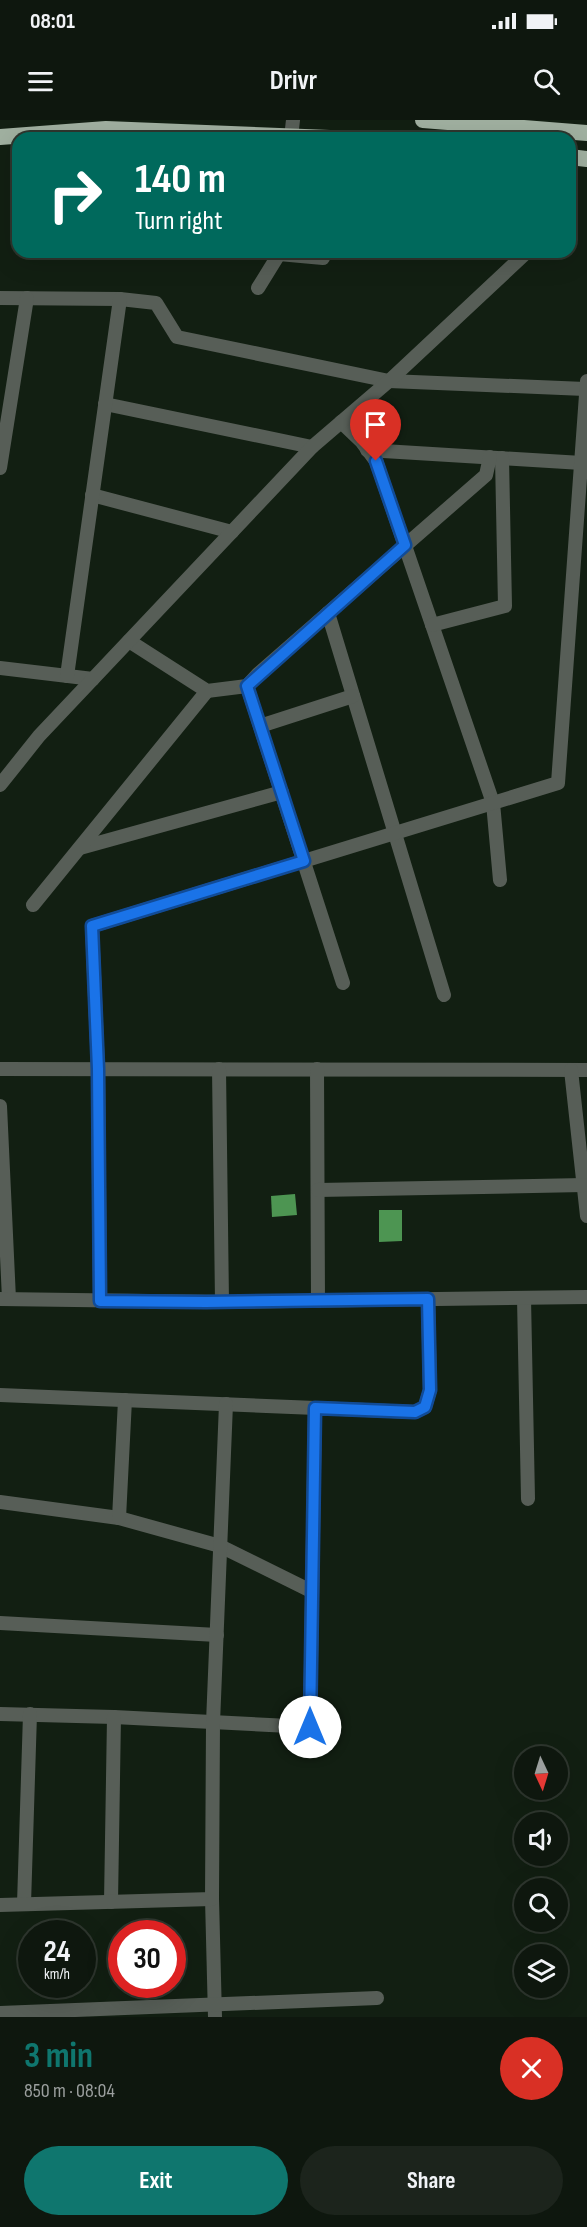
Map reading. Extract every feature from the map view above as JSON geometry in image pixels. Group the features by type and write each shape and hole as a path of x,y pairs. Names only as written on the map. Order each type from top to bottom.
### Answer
{"highway":[{"path":"423,120 564,132"},
{"path":"44,132 106,125 292,131"}],"street":[{"path":"258,288 276,258"},
{"path":"0,785 5,772 312,447 389,381 521,258"},
{"path":"0,298 120,299 156,303 177,337 389,381 586,385 558,783 92,926 98,1069 100,1301"},
{"path":"0,468 27,298"},
{"path":"67,676 120,299"},
{"path":"105,404 312,447"},
{"path":"341,422 376,461 493,803 500,880"},
{"path":"367,450 582,463"},
{"path":"129,641 207,691 247,686 486,475 496,458"},
{"path":"432,625 505,606 496,458"},
{"path":"92,495 232,532"},
{"path":"328,613 444,995"},
{"path":"0,668 93,679"},
{"path":"247,686 343,983"},
{"path":"33,905 207,691"},
{"path":"260,726 353,696"},
{"path":"80,848 282,792"},
{"path":"0,1069 587,1070"},
{"path":"219,1069 222,1302"},
{"path":"317,1069 318,1301"},
{"path":"571,1070 587,1216"},
{"path":"0,1106 4,1299 222,1302 587,1298"},
{"path":"318,1190 584,1185"},
{"path":"524,1298 528,1499"},
{"path":"0,1395 415,1412 425,1407 430,1390 428,1299"},
{"path":"119,1518 125,1400"},
{"path":"215,2011 212,1899 213,1723 226,1404"},
{"path":"0,1714 310,1727 315,1408"},
{"path":"0,1502 119,1518 220,1546 311,1591"},
{"path":"0,1623 217,1635"},
{"path":"24,1904 30,1714"},
{"path":"111,1902 114,1717"},
{"path":"0,1905 212,1899"},
{"path":"0,2013 215,2011 377,1998"}],"building":[{"path":"295,1194 297,1215 272,1217 271,1196"},
{"path":"379,1210 402,1210 402,1241 379,1242"}],"route":[{"path":"310,1727 315,1408 415,1412 425,1407 429,1400 430,1390 428,1299 100,1301 98,1069 92,926 304,861 247,686 405,545 376,461"}]}
